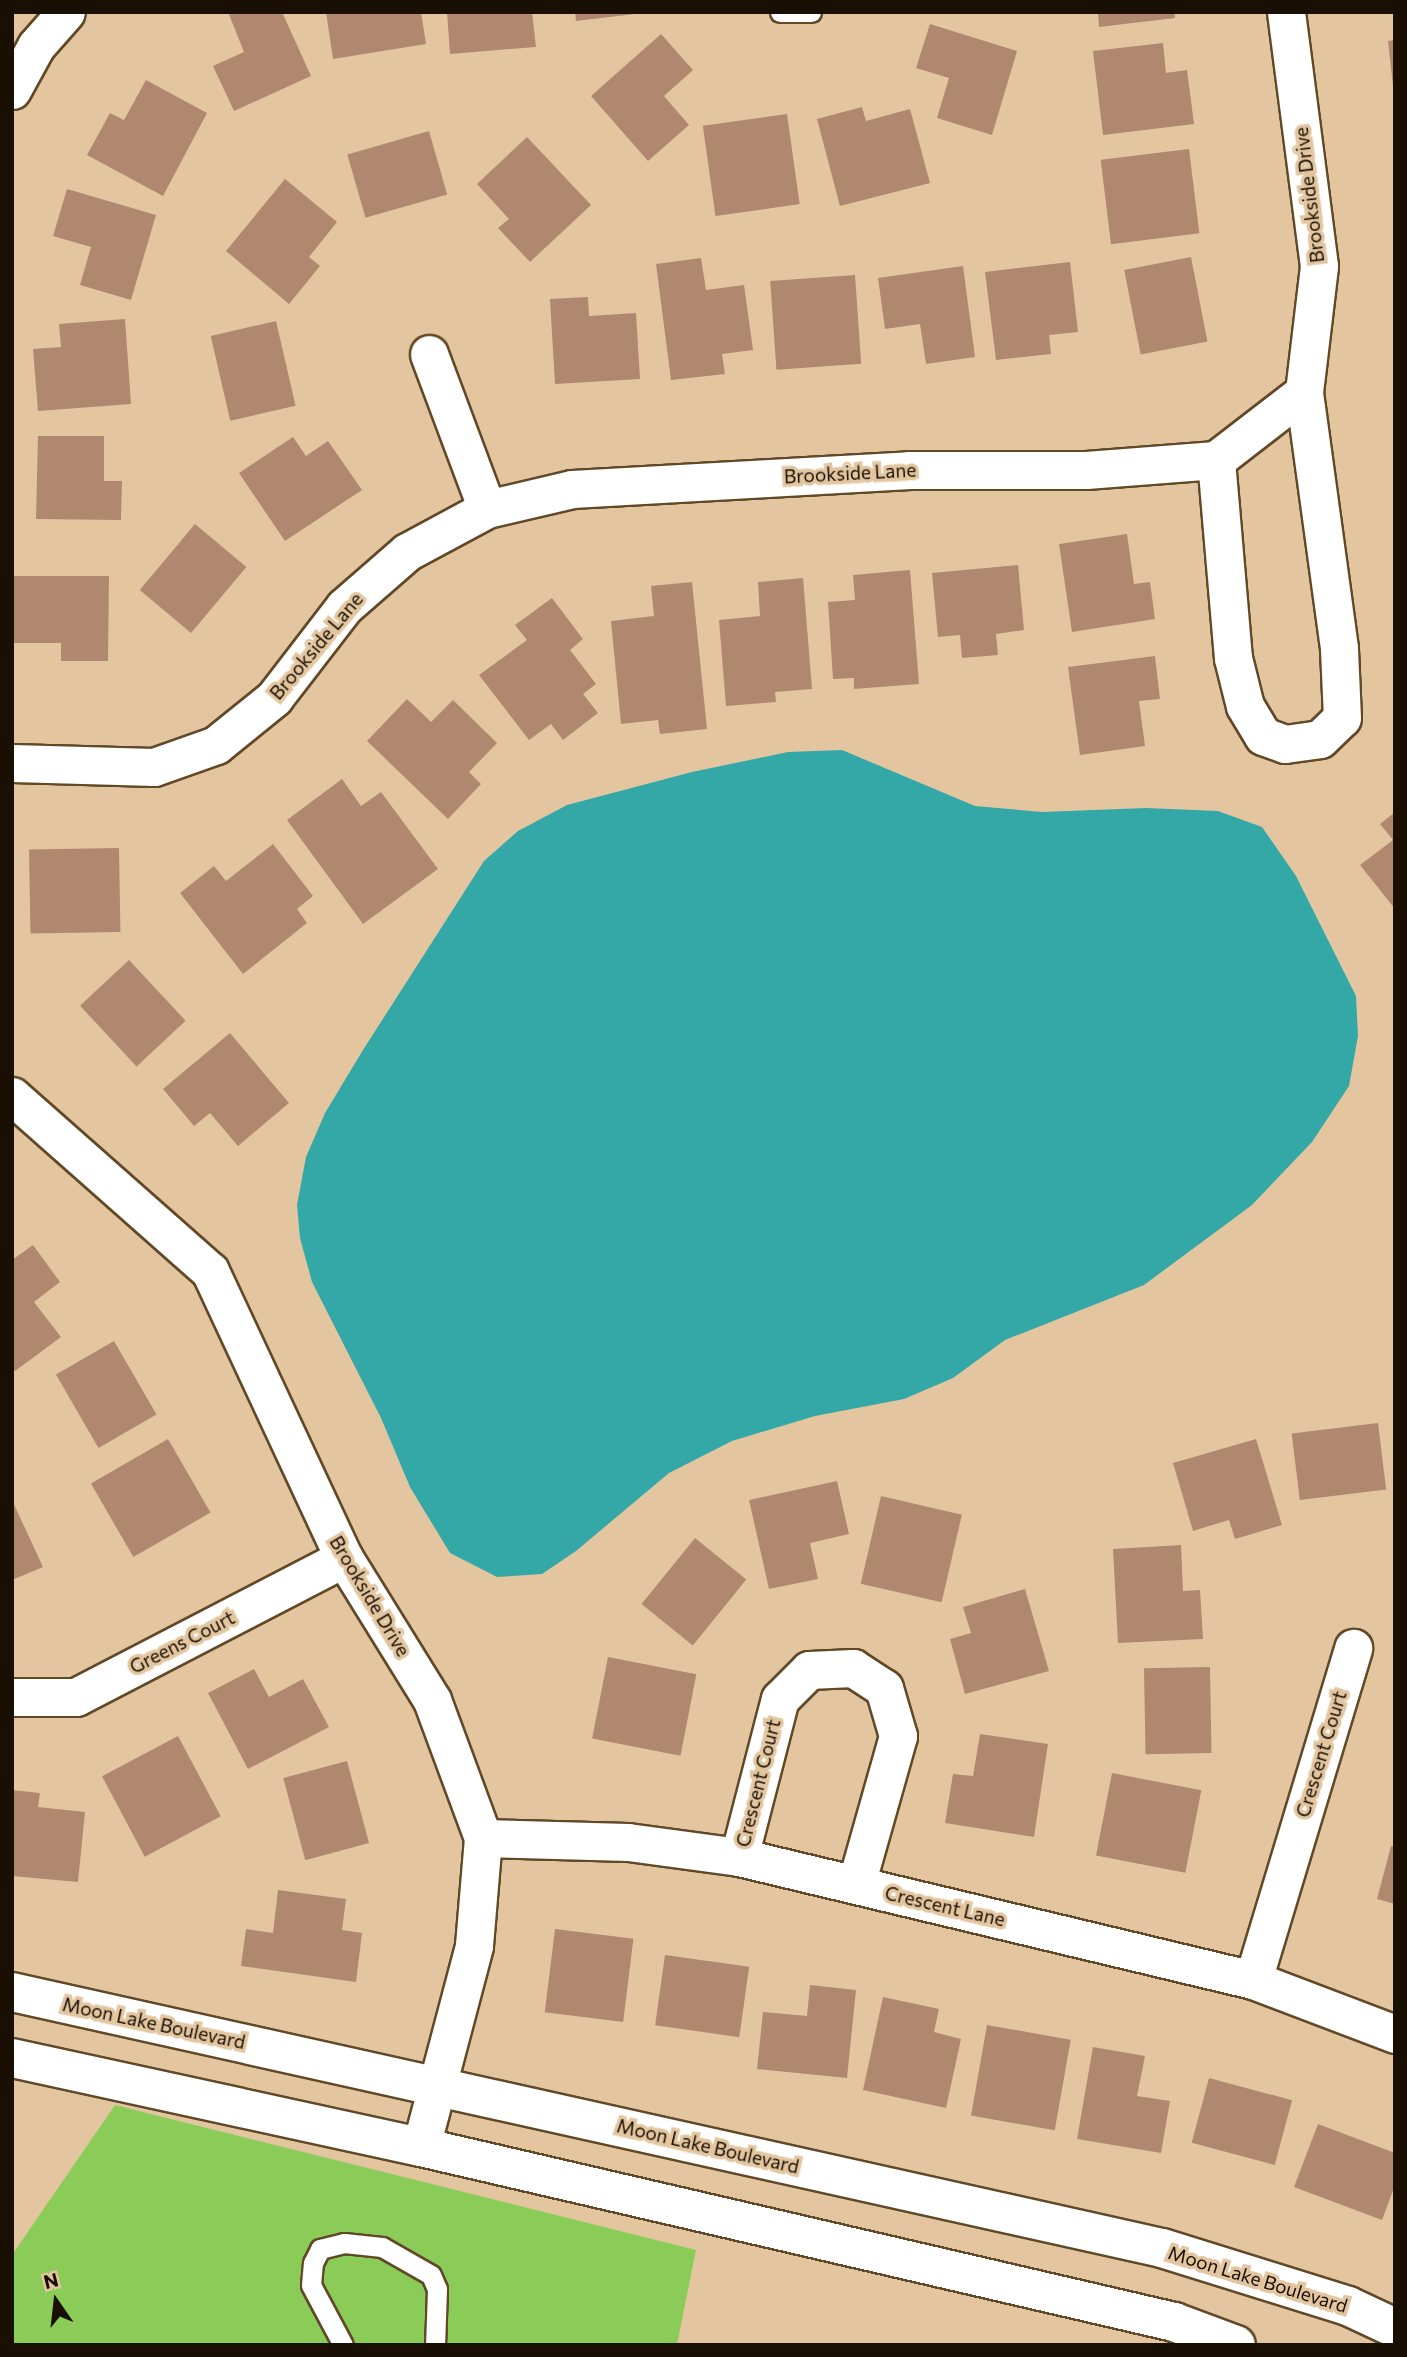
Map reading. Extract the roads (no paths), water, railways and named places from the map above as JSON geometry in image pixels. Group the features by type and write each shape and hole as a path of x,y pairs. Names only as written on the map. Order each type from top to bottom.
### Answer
{"street":[{"path":"12,90 36,46 66,12"},
{"name":"Brookside Drive","path":"1216,460 1233,658 1245,706 1264,736 1285,744 1320,739 1342,718 1339,648 1304,392 1319,267 1286,12"},
{"path":"429,354 487,509"},
{"path":"1216,460 1304,392"},
{"name":"Brookside Lane","path":"12,763 154,767 216,745 274,698 344,607 407,552 487,509 572,489 909,470 1086,470 1216,460"},
{"name":"Brookside Drive","path":"12,1096 209,1271 344,1558 432,1700 483,1838 474,1946 421,2147"},
{"name":"Greens Court","path":"12,1698 76,1697 344,1558"},
{"name":"Crescent Court","path":"1253,1980 1353,1648"},
{"name":"Crescent Court","path":"739,1857 780,1699 809,1670 853,1668 884,1688 898,1737 856,1884"},
{"name":"Crescent Lane","path":"483,1838 628,1842 739,1857 1253,1980 1395,2034"},
{"name":"Moon Lake Boulevard","path":"12,1992 1162,2248 1348,2305 1395,2328"},
{"path":"12,2058 421,2147 1174,2322 1236,2345"}],"lane":[{"path":"780,12 811,12"},
{"path":"343,2345 312,2285 313,2263 320,2249 344,2243 382,2247 431,2274 437,2289 435,2345"}],"water":[{"path":"842,750 975,806 1042,812 1146,808 1218,811 1262,827 1296,876 1356,996 1358,1036 1349,1086 1312,1142 1252,1205 1144,1285 1005,1340 953,1378 904,1399 815,1416 732,1441 669,1473 576,1551 542,1574 497,1577 450,1553 410,1487 381,1418 312,1282 300,1238 297,1205 306,1157 325,1113 484,861 518,831 567,805 692,772 788,752"}]}
